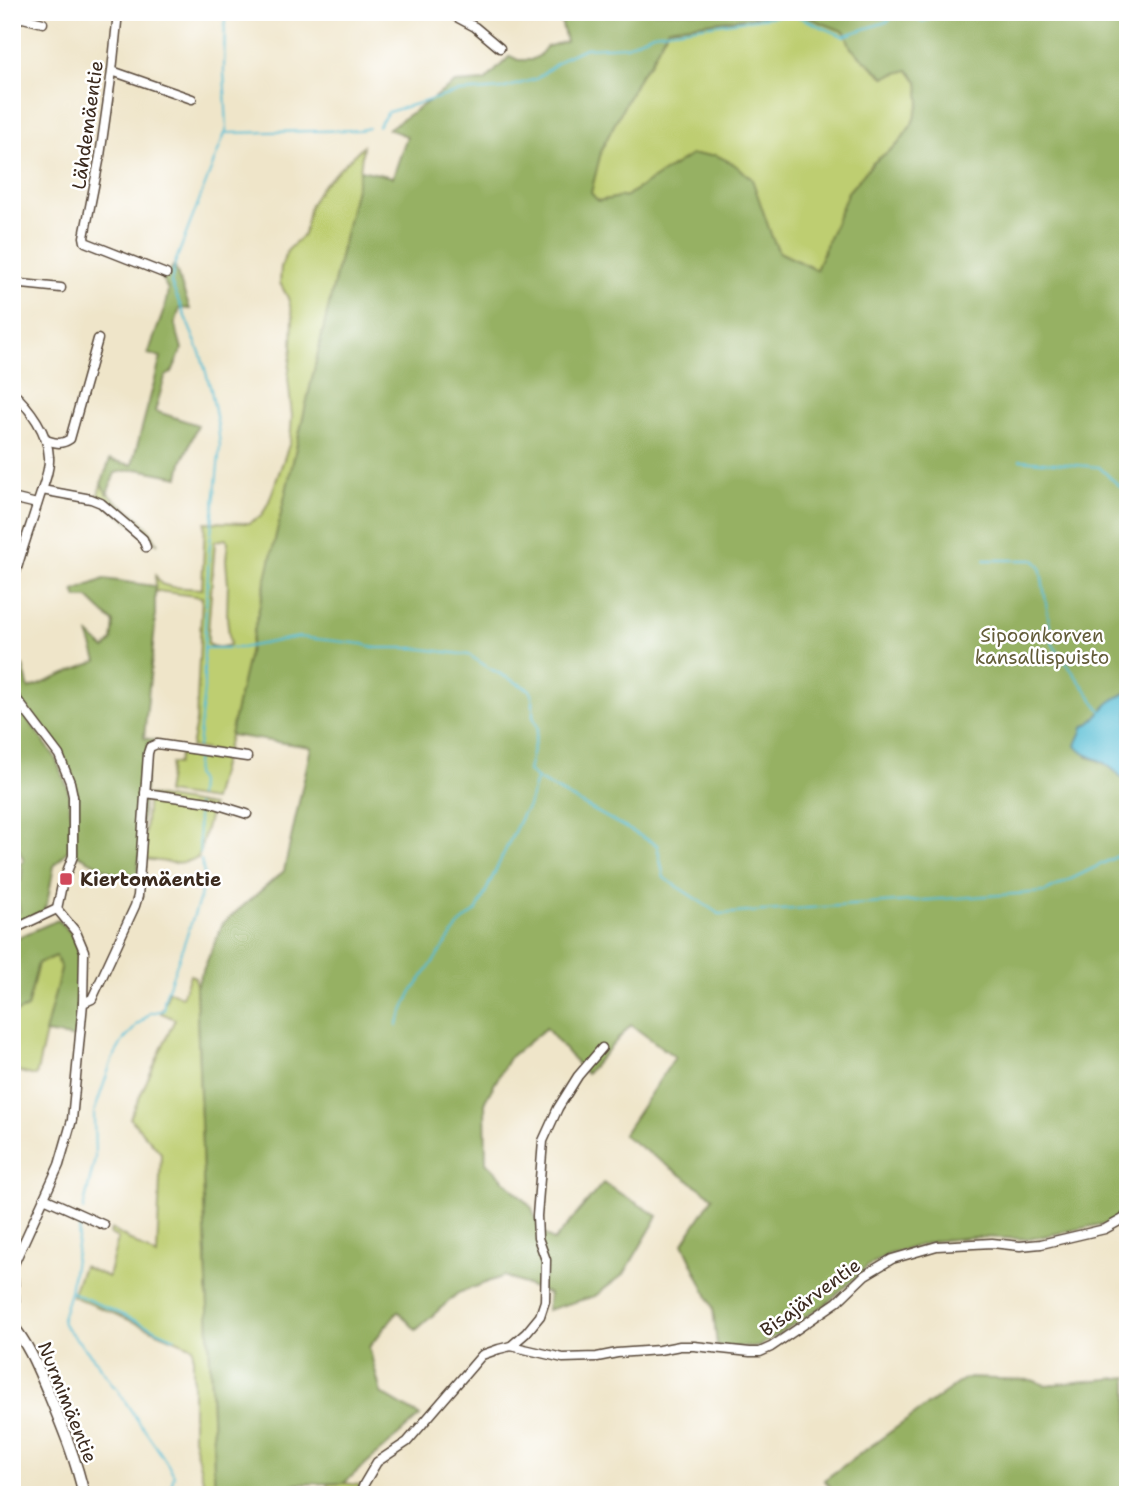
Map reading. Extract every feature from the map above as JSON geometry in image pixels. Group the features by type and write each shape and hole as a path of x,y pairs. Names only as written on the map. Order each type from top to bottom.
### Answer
{"street":[{"name":"Lähdemäentie","path":"118,12 100,156 84,237 85,242 166,274"},
{"path":"447,12 475,27 500,48"},
{"path":"12,20 23,18 43,23"},
{"path":"112,71 192,99"},
{"path":"12,283 61,288"},
{"path":"46,440 64,443 70,439 98,339"},
{"path":"12,392 39,426 46,440 49,464 12,587"},
{"path":"42,490 101,503 144,539 146,547"},
{"path":"12,498 37,505"},
{"path":"12,693 59,755 70,782 73,856 62,885 57,909"},
{"path":"83,1003 92,999 138,896 150,747 157,744 247,757"},
{"path":"145,793 209,802 247,814"},
{"path":"12,930 57,909"},
{"path":"12,1309 15,1301 13,1266 59,1165 72,1120 83,1003 84,951 76,932 57,909"},
{"path":"360,1495 376,1462 407,1442 482,1355 511,1346 540,1316 545,1301 547,1260 538,1238 537,1216 543,1141 564,1097 602,1048"},
{"path":"44,1198 104,1224"},
{"name":"Bisajärventie","path":"511,1346 564,1358 597,1357 680,1346 760,1352 837,1301 864,1275 892,1259 937,1246 1041,1244 1105,1229 1128,1214"},
{"name":"Nurmimäentie","path":"12,1325 23,1338 40,1373 68,1440 84,1495"}],"green space":[{"name":"Sipoonkorven kansallispuisto","path":"570,12 790,12 668,28 602,148 591,193 598,201 626,196 691,155 716,155 734,164 752,179 779,252 816,270 848,192 873,163 898,144 912,124 920,102 918,81 908,70 885,77 851,48 845,32 795,12 1128,12 1128,691 1109,703 1093,721 1083,727 1087,757 1109,767 1128,784 1128,1230 1112,1222 1030,1239 974,1237 935,1241 889,1254 868,1266 826,1304 758,1347 717,1347 713,1308 683,1243 713,1197 623,1135 675,1057 631,1025 586,1074 546,1028 509,1058 485,1101 486,1162 532,1208 539,1229 554,1241 603,1183 658,1216 624,1274 595,1296 547,1310 549,1294 504,1276 458,1293 416,1330 398,1311 369,1347 381,1393 420,1416 344,1483 294,1484 290,1495 215,1495 196,987 223,923 284,871 311,747 230,735 360,170 393,177 407,136 388,129 455,83 485,81 510,56 518,60 531,60 539,56 546,47 566,41 560,17"},
{"path":"790,12 845,32 851,48 884,77 908,69 918,81 921,102 912,124 898,144 873,163 848,192 816,270 779,252 772,237 691,155 627,196 598,201 590,193 602,148 668,28"},
{"path":"363,146 360,171 226,753 191,747 196,722 202,597 158,591 155,593 156,576 161,584 171,587 202,589 205,522 249,523 262,515 269,501 290,442 292,416 288,378 293,317 288,298 280,283 281,267 287,251 304,234 310,205 321,187","holes":["226,539 227,616 230,645 216,647 208,644 215,541"]},
{"path":"174,265 190,309 180,308 175,324 182,349 172,372 165,377 155,411 198,425 182,462 179,477 137,469 115,473 107,494 101,484 110,460 132,465 161,357 148,354 165,307 168,290 160,274 168,273"},
{"path":"101,484 111,496 143,522 158,544 97,498"},
{"path":"104,579 155,586 155,626 144,738 158,741 148,745 137,886 76,854 72,780 61,750 18,697 14,688 12,667 23,666 29,689 97,661 88,633 105,649 112,641 114,623 88,598 77,598 74,591"},
{"path":"12,698 55,757 68,788 71,816 69,849 54,866 47,904 43,911 12,925 12,915 20,911 12,883 21,881 20,864 24,861 12,835"},
{"path":"182,750 224,757 213,800 166,793 171,763 177,764"},
{"path":"148,795 212,806 198,858 174,863 143,859"},
{"path":"58,920 71,933 81,953 77,1038 45,1033 61,969 56,956 38,963 27,1008 12,1014 12,940"},
{"path":"56,956 61,968 36,1076 12,1070 12,1014 27,1008 38,963"},
{"path":"190,975 195,977 196,987 215,1495 205,1495 193,1438 193,1347 72,1296 83,1266 108,1277 118,1238 110,1234 111,1229 157,1256 161,1153 130,1118 175,1019 161,1013 169,991 182,997"},
{"path":"1128,1377 1128,1495 837,1495 824,1480 965,1378 1032,1380 1045,1385"},
{"path":"328,1484 360,1485 357,1495 324,1495"}],"water":[{"path":"1128,691 1128,784 1119,774 1076,746 1083,727 1093,721 1109,703"}],"waterway":[{"path":"198,747 204,689 209,553 220,446 211,390 201,355 171,283 175,263 227,128 225,12"},
{"path":"378,126 388,112 458,92 502,89 536,79 564,58 585,48 627,46 653,33 792,14 843,36 889,21 895,12"},
{"path":"904,12 923,21 937,15"},
{"path":"942,13 946,12"},
{"path":"227,133 369,128"},
{"path":"1020,460 1099,467 1128,494"},
{"path":"984,560 1034,560 1040,566 1053,645 1102,712"},
{"path":"204,648 241,648 298,637 363,644 376,648 415,648 469,655 530,690 533,716 538,728 528,771 537,779 657,845 664,878 719,914 1045,892 1128,851"},
{"path":"197,755 195,774 199,782 198,796"},
{"path":"397,1025 410,995 459,925 477,910 528,806 536,780"},
{"path":"197,805 200,854"},
{"path":"83,1210 95,1158 94,1113 112,1060 124,1039 150,1013 164,1010 164,1000 200,898 204,874 201,860"},
{"path":"81,1219 63,1324 116,1387 174,1475 167,1495"},
{"path":"71,1292 175,1338"}],"place":[{"name":"Kiertomäentie","path":"66,879"}]}
